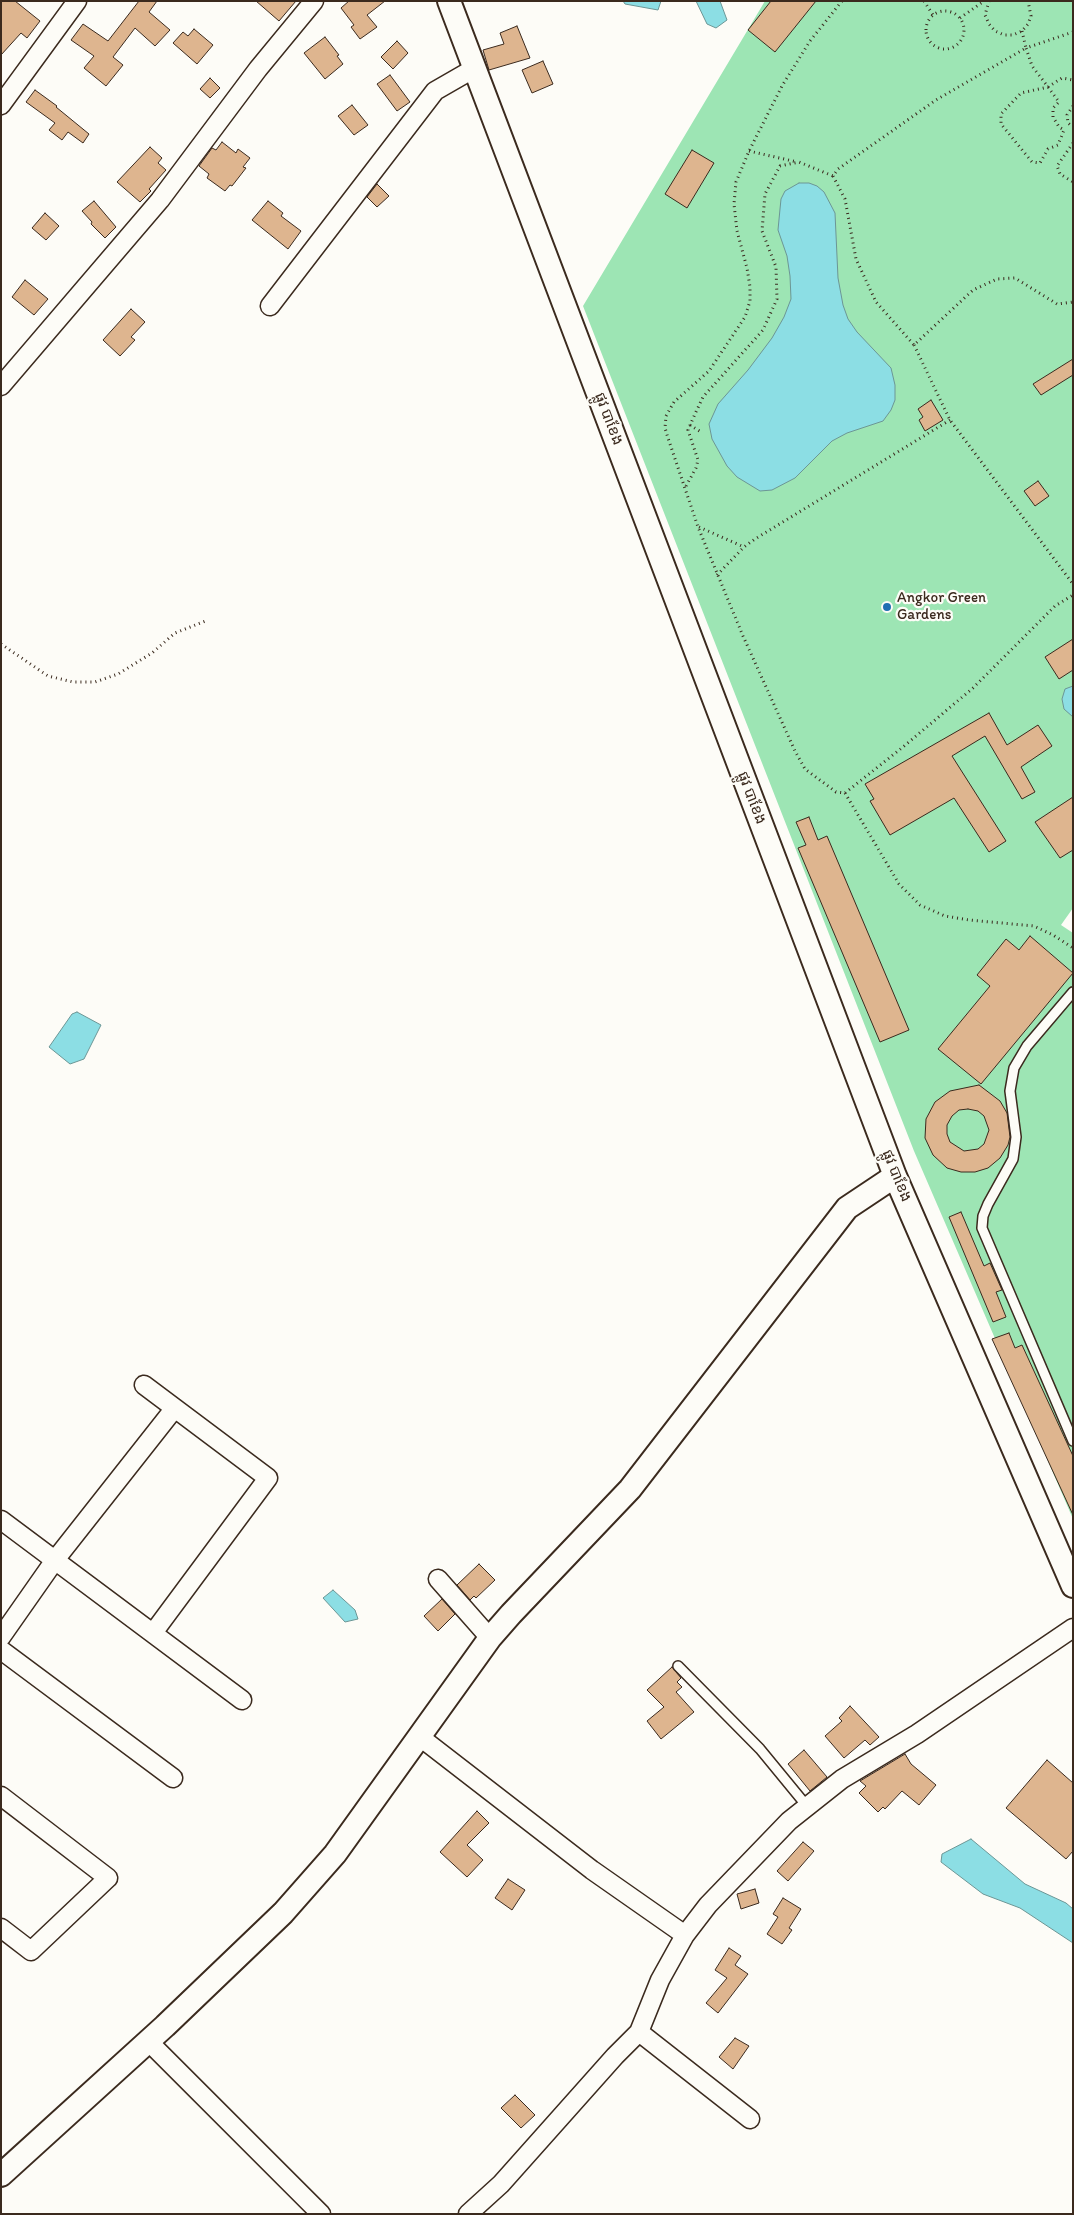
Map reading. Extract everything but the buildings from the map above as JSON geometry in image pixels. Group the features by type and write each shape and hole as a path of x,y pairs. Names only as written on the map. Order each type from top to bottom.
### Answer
{"street":[{"path":"1,105 76,1"},
{"path":"1,386 160,200 258,69 314,1"},
{"name":"ផ្លូវ បាខែង","path":"449,1 895,1176 1073,1586"},
{"path":"270,306 435,91 475,68"},
{"path":"1,2175 148,2041 283,1913 335,1854 490,1638 630,1489 847,1208 895,1176"},
{"path":"144,1385 174,1410 268,1478 154,1633"},
{"path":"1,1637 55,1560 174,1410"},
{"path":"1,1520 242,1700"},
{"path":"438,1579 490,1638"},
{"path":"468,2214 501,2184 639,2032 660,1980 685,1935 734,1876 806,1805 842,1779 917,1734 1073,1628"},
{"path":"1,1650 173,1778"},
{"path":"420,1737 592,1870 685,1935"},
{"path":"1,1796 108,1878 31,1951 1,1928"},
{"path":"639,2032 750,2119"},
{"path":"148,2041 321,2214"}],"lane":[{"path":"1073,992 1027,1046 1014,1068 1010,1091 1016,1137 1013,1159 988,1204 983,1216 982,1228 1073,1440"},
{"path":"678,1666 760,1749 806,1805"}],"path":[{"path":"842,1 810,41 782,86 749,151 736,182 734,204 737,231 748,268 750,287 747,310 740,324 709,370 674,402 666,416 665,428 698,527 772,702 805,769 836,792 845,792 973,688 1056,606 1073,595"},
{"path":"924,1 933,15"},
{"path":"960,18 984,1"},
{"path":"989,1 986,15 989,24 995,31 1004,35 1013,35 1022,31 1028,24 1031,16 1028,1"},
{"path":"947,11 960,18 964,31 963,38 959,44 946,50 930,44 926,37 925,28 928,20 933,15 947,11"},
{"path":"1022,31 1032,66 1059,102 1053,108 1053,117 1059,127 1064,130"},
{"path":"833,176 838,169 936,100 1026,48 1073,32"},
{"path":"1073,80 1062,78 1048,86 1021,93 1002,114 1001,124 1032,162 1040,163 1048,150 1058,145 1064,130 1073,127"},
{"path":"1073,106 1067,115 1068,123 1073,127"},
{"path":"1073,143 1057,166 1060,174 1073,182"},
{"path":"749,151 774,155 798,162 833,176 844,199 856,259 876,302 914,345 950,420 1073,584"},
{"path":"686,487 698,460 688,430 703,397 762,330 777,299 776,267 762,231 765,194 780,166 798,162"},
{"path":"914,345 973,290 997,279 1015,278 1057,304 1073,302"},
{"path":"717,574 744,547 950,420"},
{"path":"690,425 701,432"},
{"path":"698,527 744,547"},
{"path":"1,644 48,676 73,682 95,682 118,674 152,653 175,633 208,620"},
{"path":"845,792 894,876 920,905 945,916 1034,926 1073,948"}],"green space":[{"name":"Angkor Green Gardens","path":"765,1 1073,1 1073,908 1061,925 1073,933 1073,1519 914,1151 583,306"}],"water":[{"path":"623,1 661,1 658,10 625,4"},
{"path":"696,1 720,1 727,20 716,28 707,24"},
{"path":"799,183 809,183 817,186 824,192 835,213 838,278 843,305 848,319 857,332 891,368 895,385 895,400 883,421 847,433 832,441 795,478 772,490 760,491 737,477 727,466 712,439 709,424 718,404 748,370 772,338 784,317 791,299 787,256 778,230 781,199 785,191"},
{"path":"1073,686 1073,717 1064,709 1062,699 1065,689"},
{"path":"77,1012 101,1025 84,1059 70,1064 49,1047 72,1014"},
{"path":"333,1590 355,1610 358,1619 345,1622 323,1598"},
{"path":"971,1839 1025,1884 1066,1903 1073,1909 1073,1943 1020,1908 983,1894 941,1862 942,1854"}],"place":[{"name":"Angkor Green Gardens","path":"887,607"}]}
